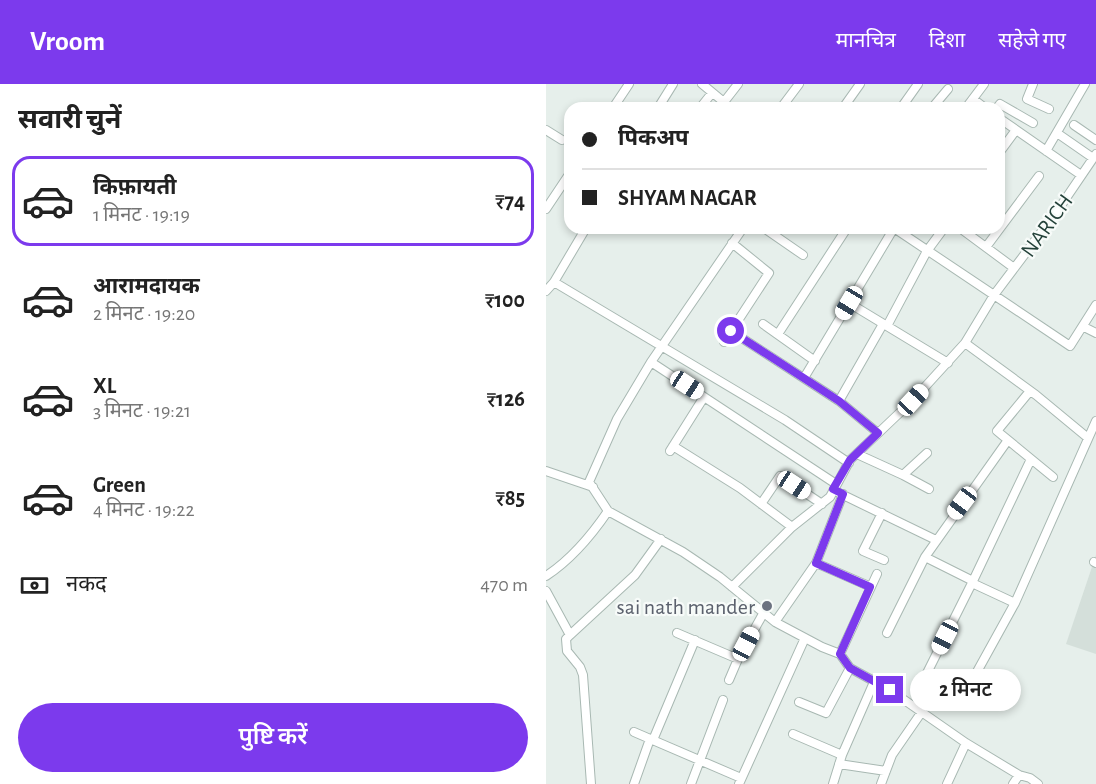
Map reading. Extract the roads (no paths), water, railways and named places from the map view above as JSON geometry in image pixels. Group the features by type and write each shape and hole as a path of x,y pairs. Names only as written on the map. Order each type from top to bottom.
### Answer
{"street":[{"path":"617,102 629,84"},
{"path":"662,102 673,84"},
{"path":"702,84 724,102"},
{"path":"729,102 738,84"},
{"path":"786,102 799,84"},
{"path":"847,102 860,84"},
{"path":"905,102 918,84"},
{"path":"971,102 984,84"},
{"path":"1034,84 1027,99 1049,109"},
{"path":"1046,151 1085,84"},
{"path":"937,102 948,88"},
{"path":"705,102 712,93"},
{"path":"973,99 977,102"},
{"path":"1005,107 1033,123"},
{"path":"1005,121 1081,175"},
{"path":"1074,125 1096,140"},
{"path":"546,130 562,140"},
{"path":"1005,144 1017,130"},
{"path":"1057,133 1095,156"},
{"name":"NARICH","path":"732,587 792,527 830,497 856,454 948,363 964,343 994,295 1095,156"},
{"path":"1005,222 1039,176"},
{"path":"546,209 564,182"},
{"path":"546,291 554,282 582,234"},
{"path":"739,234 651,362 617,419 589,482 608,511 661,539 720,577 775,622 840,654 850,668 890,690 966,743 1038,784"},
{"path":"773,234 803,255"},
{"path":"778,334 843,234"},
{"path":"804,378 890,234"},
{"path":"903,234 1070,346 1096,305"},
{"path":"839,401 927,251 940,234"},
{"path":"968,234 1014,268"},
{"path":"986,247 996,234"},
{"path":"724,342 769,273 732,243"},
{"path":"554,282 785,420 849,463"},
{"path":"849,303 948,363"},
{"path":"763,324 814,361"},
{"path":"1084,327 1096,333"},
{"path":"731,331 839,401 878,433"},
{"path":"964,343 1030,391 1088,438"},
{"path":"651,362 843,494 936,540"},
{"path":"1030,391 998,431 1053,477"},
{"path":"704,397 671,448 761,504 792,527"},
{"path":"974,679 1015,603 1096,421"},
{"path":"887,633 925,557 1008,440"},
{"path":"903,475 927,453"},
{"path":"856,454 928,489"},
{"path":"927,673 1031,459"},
{"path":"546,471 593,487"},
{"path":"761,504 780,476 822,504"},
{"path":"775,622 816,563 843,494"},
{"path":"546,576 577,552 608,511"},
{"path":"882,513 863,551 884,560"},
{"path":"591,784 584,683 580,667 567,651 566,639 634,575 661,539"},
{"path":"925,557 1015,603"},
{"path":"816,563 870,587"},
{"path":"840,654 876,574"},
{"path":"546,591 570,634"},
{"path":"729,680 764,612"},
{"path":"677,633 738,659"},
{"path":"634,732 700,760 740,781 805,638"},
{"path":"634,784 695,640"},
{"path":"799,702 826,713 850,668"},
{"path":"833,784 840,760 874,682"},
{"path":"691,784 723,700"},
{"path":"881,784 892,755 921,713"},
{"path":"793,734 840,760 886,771"},
{"path":"947,784 966,743"},
{"path":"1013,784 1019,775"}],"place":[{"name":"sai nath mander","path":"767,606"}]}
